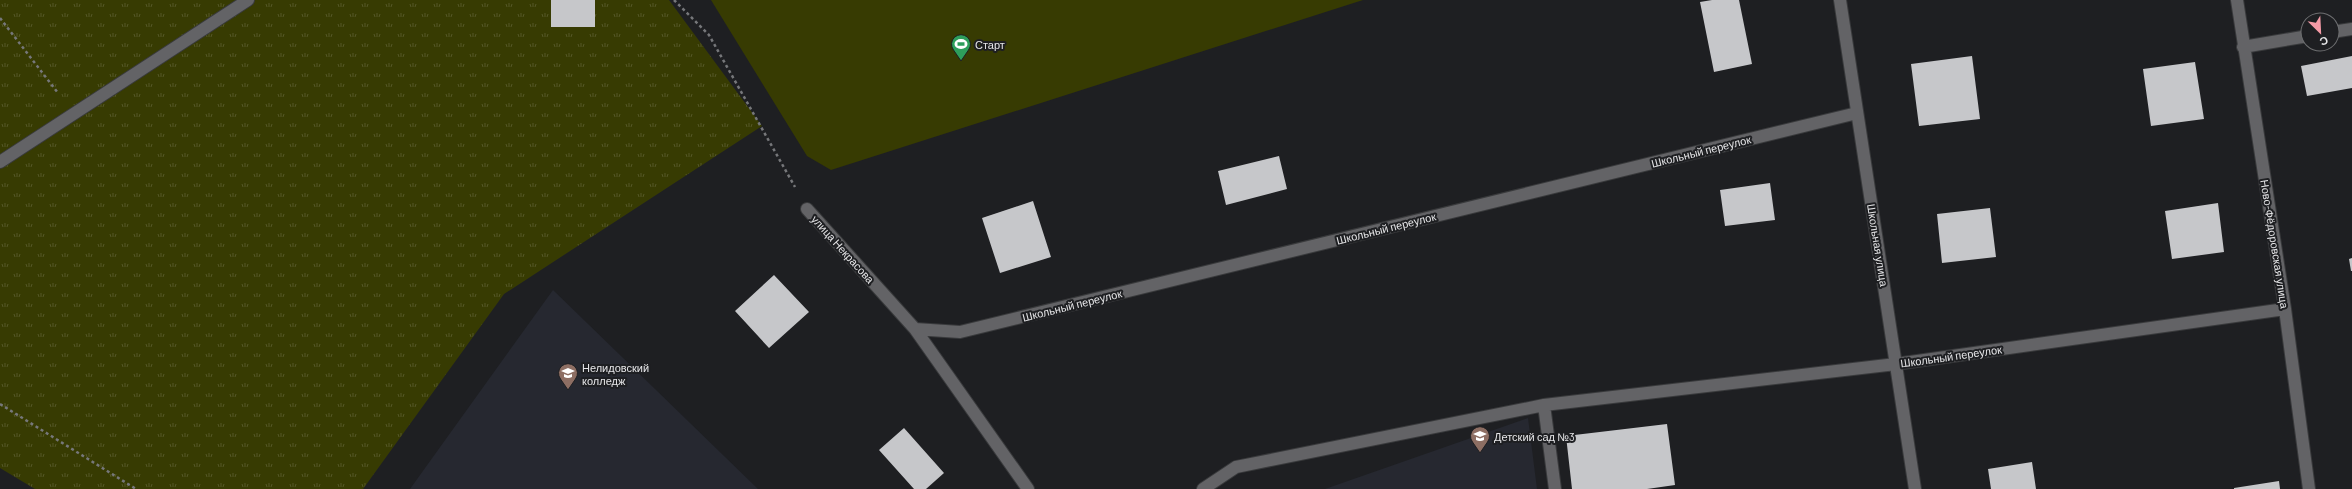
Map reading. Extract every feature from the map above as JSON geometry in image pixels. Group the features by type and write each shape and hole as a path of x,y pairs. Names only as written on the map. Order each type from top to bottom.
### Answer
{"street":[{"path":"0,162 248,0"},
{"name":"Школьная улица","path":"1840,0 1916,489"},
{"name":"Ново-Фёдоровская улица","path":"2237,0 2243,47 2285,309 2309,489"},
{"path":"2340,31 2352,29"},
{"path":"2243,47 2300,37"},
{"name":"Школьный переулок","path":"915,329 960,332 1857,113"},
{"name":"улица Некрасова","path":"807,208 915,329 1028,489"},
{"name":"Школьный переулок","path":"1203,489 1236,467 1544,405 1896,364 2285,309"},
{"path":"1544,405 1556,489"}],"path":[{"name":"улица Некрасова","path":"674,0 709,35 807,208"},
{"path":"0,18 74,113"},
{"path":"0,404 136,489"}],"shaded area":[{"name":"Нелидовский колледж","path":"553,290 758,489 410,489"},
{"name":"Детский сад №3","path":"1528,418 1537,489 1325,489"}],"green space":[{"path":"0,0 669,0 762,126 504,294 363,489 35,489 0,468"},
{"name":"Старт","path":"711,0 1363,0 831,170 807,156"}],"building":[{"path":"551,0 595,0 595,27 551,27"},
{"path":"1712,0 1739,0 1752,64 1714,72 1700,2"},
{"path":"1972,56 1980,119 1919,126 1911,64"},
{"path":"2352,56 2352,88 2307,96 2301,66"},
{"path":"2195,62 2204,119 2151,126 2143,69"},
{"path":"1279,156 1287,189 1226,205 1218,171"},
{"path":"1770,183 1775,220 1725,226 1720,190"},
{"path":"1033,201 1051,257 1000,273 982,218"},
{"path":"2218,203 2224,252 2172,259 2165,211"},
{"path":"1990,208 1996,257 1942,263 1937,214"},
{"path":"2352,258 2352,271 2351,271 2349,259"},
{"path":"774,275 809,312 769,348 735,311"},
{"path":"1667,424 1675,485 1647,489 1572,489 1566,436"},
{"path":"904,428 944,473 926,489 914,489 879,450"},
{"path":"2032,462 2036,489 1991,489 1988,469"},
{"path":"2279,481 2280,489 2234,489 2234,488"}],"place":[{"name":"Старт","path":"961,61"},
{"name":"Нелидовский колледж","path":"568,390"},
{"name":"Детский сад №3","path":"1480,453"}]}
